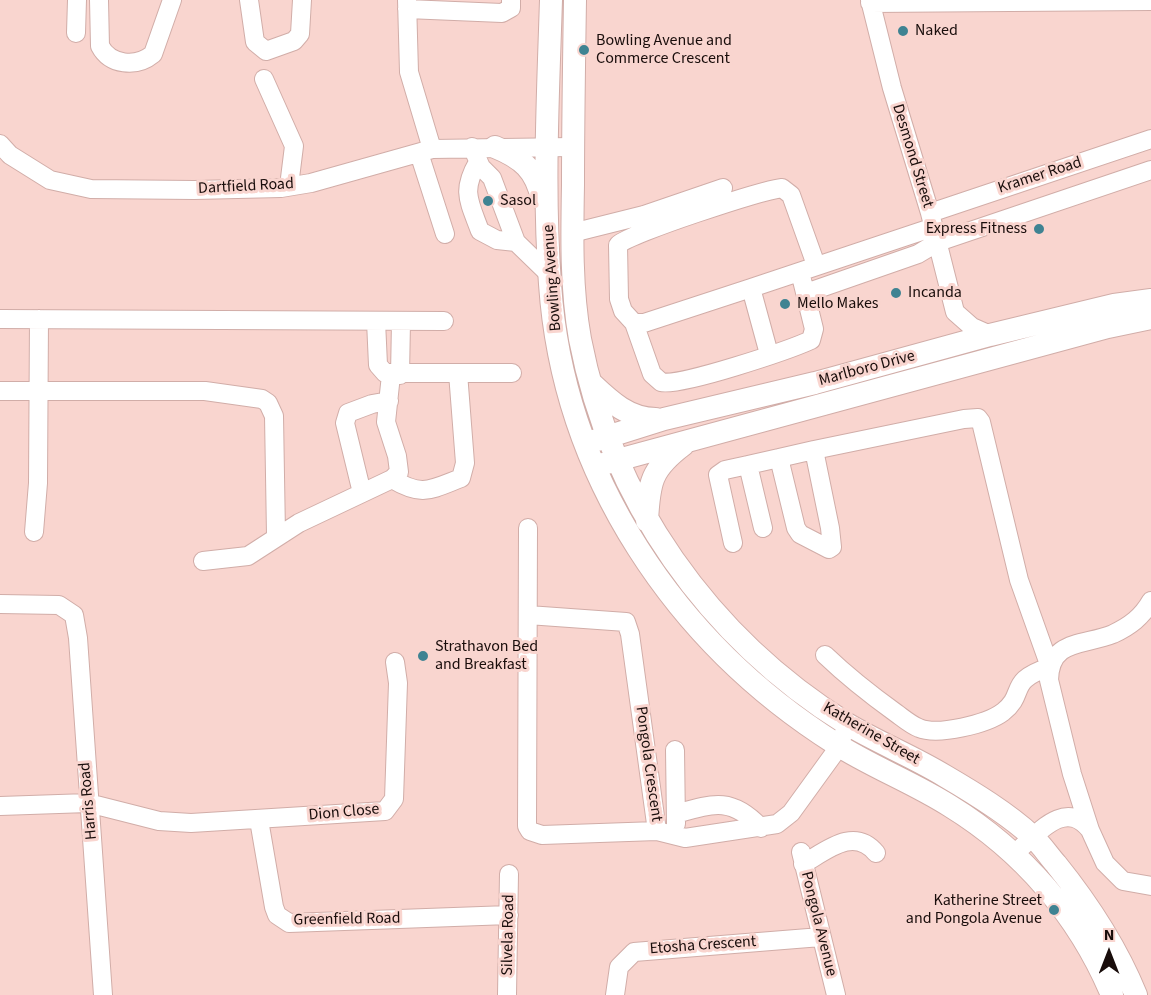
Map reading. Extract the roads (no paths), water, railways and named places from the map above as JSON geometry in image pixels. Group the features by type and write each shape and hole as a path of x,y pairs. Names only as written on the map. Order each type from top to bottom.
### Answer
{"main road":[{"name":"Bowling Avenue","path":"551,0 548,146 549,274 559,352 592,467"},
{"name":"Bowling Avenue","path":"575,0 572,233 580,337 591,383 617,460"},
{"path":"482,152 512,154 534,173 548,218"},
{"name":"Marlboro Drive","path":"584,444 664,419 939,350 990,335 1114,304 1151,300"},
{"name":"Marlboro Drive","path":"592,467 1108,327 1151,318"},
{"path":"591,383 608,400 635,417 664,419"},
{"path":"647,521 653,473 666,458 686,442"},
{"name":"Katherine Street","path":"617,460 647,521 669,556 729,630 794,688 849,724 943,774 1034,837 1098,920 1117,952 1136,995"},
{"name":"Katherine Street","path":"592,467 650,567 681,610 727,661 757,687 838,746 951,806 1014,854 1037,876 1073,922 1096,959 1112,995"}],"street":[{"path":"75,33 77,0"},
{"path":"99,0 100,46 107,58 135,62 153,54 172,0"},
{"path":"249,0 255,42 266,51 294,41 300,34 302,0"},
{"path":"445,234 409,72 407,5 502,14 511,8 511,0"},
{"path":"870,2 1151,1"},
{"name":"Desmond Street","path":"870,2 891,88 934,227 955,312"},
{"path":"264,79 294,146 290,186"},
{"name":"Kramer Road","path":"934,227 1082,162 1151,139"},
{"name":"Dartfield Road","path":"3,154 50,180 91,189 194,190 290,186 342,176 426,151 482,152 548,146 572,147"},
{"path":"482,152 516,242 549,274"},
{"path":"482,152 469,178 467,193 480,231 497,240 516,242"},
{"path":"1082,162 1092,190"},
{"name":"Kramer Road","path":"934,227 1092,190 1151,170"},
{"path":"572,233 644,215 723,188"},
{"path":"782,188 791,195 808,269 806,292 814,329 811,339 769,354 665,383 652,374 634,323 623,310 619,299 617,253 618,245 624,239 649,235 699,219 782,188"},
{"path":"634,323 644,323 934,227"},
{"path":"806,292 918,254 934,227"},
{"path":"751,288 769,354"},
{"path":"955,312 966,323 990,335"},
{"path":"939,350 952,331 955,312"},
{"path":"0,319 444,321"},
{"path":"34,532 38,483 39,319"},
{"path":"376,321 380,369 396,375 512,373"},
{"path":"203,561 248,555 271,542 276,535 392,479 399,472 386,422 400,351 401,322"},
{"path":"378,351 400,351"},
{"path":"392,479 417,492 461,478 465,463 458,373"},
{"path":"0,391 205,391 262,399 268,403 274,416 276,535"},
{"path":"362,493 345,423 348,413 372,404 389,401"},
{"path":"733,543 718,475 725,470 964,419 978,418 981,422 1020,580 1050,667"},
{"path":"779,458 796,528 800,534 829,549 832,547 830,528 814,450"},
{"path":"748,465 763,528"},
{"path":"528,528 527,826 530,831 542,835 657,831"},
{"path":"1151,602 1140,617 1125,627 1112,634 1063,650 1055,656 1050,667 1049,680 1072,774 1090,830 1105,863 1113,874 1132,884 1151,886"},
{"name":"Harris Road","path":"0,604 49,604 68,609 74,615 78,638 103,995"},
{"name":"Pongola Crescent","path":"528,615 626,622 630,634 657,831 676,837 761,828 777,824 791,813 838,746 849,724"},
{"path":"825,655 855,684 919,728 932,731 958,728 996,716 1011,703 1021,681 1029,674 1050,667"},
{"name":"Dion Close","path":"259,820 377,813 390,808 394,799 398,682 395,662"},
{"path":"675,750 676,837"},
{"path":"1014,854 1056,820 1065,807 1072,774"},
{"path":"0,806 88,803 159,821 191,823 259,820"},
{"path":"676,814 711,804 736,807 761,828"},
{"path":"1056,820 1075,817 1082,820 1090,830"},
{"name":"Greenfield Road","path":"259,820 274,906 277,915 289,923 509,915"},
{"name":"Pongola Avenue","path":"836,995 802,858 852,839 868,843 876,853"},
{"name":"Silvela Road","path":"507,995 509,874"},
{"name":"Etosha Crescent","path":"615,995 619,967 634,952 821,937"}],"place":[{"name":"Naked","path":"903,31"},
{"name":"Bowling Avenue and Commerce Crescent","path":"584,50"},
{"name":"Sasol","path":"488,201"},
{"name":"Express Fitness","path":"1039,229"},
{"name":"Incanda","path":"896,293"},
{"name":"Mello Makes","path":"785,304"},
{"name":"Strathavon Bed and Breakfast","path":"423,656"},
{"name":"Katherine Street and Pongola Avenue","path":"1054,910"}]}
